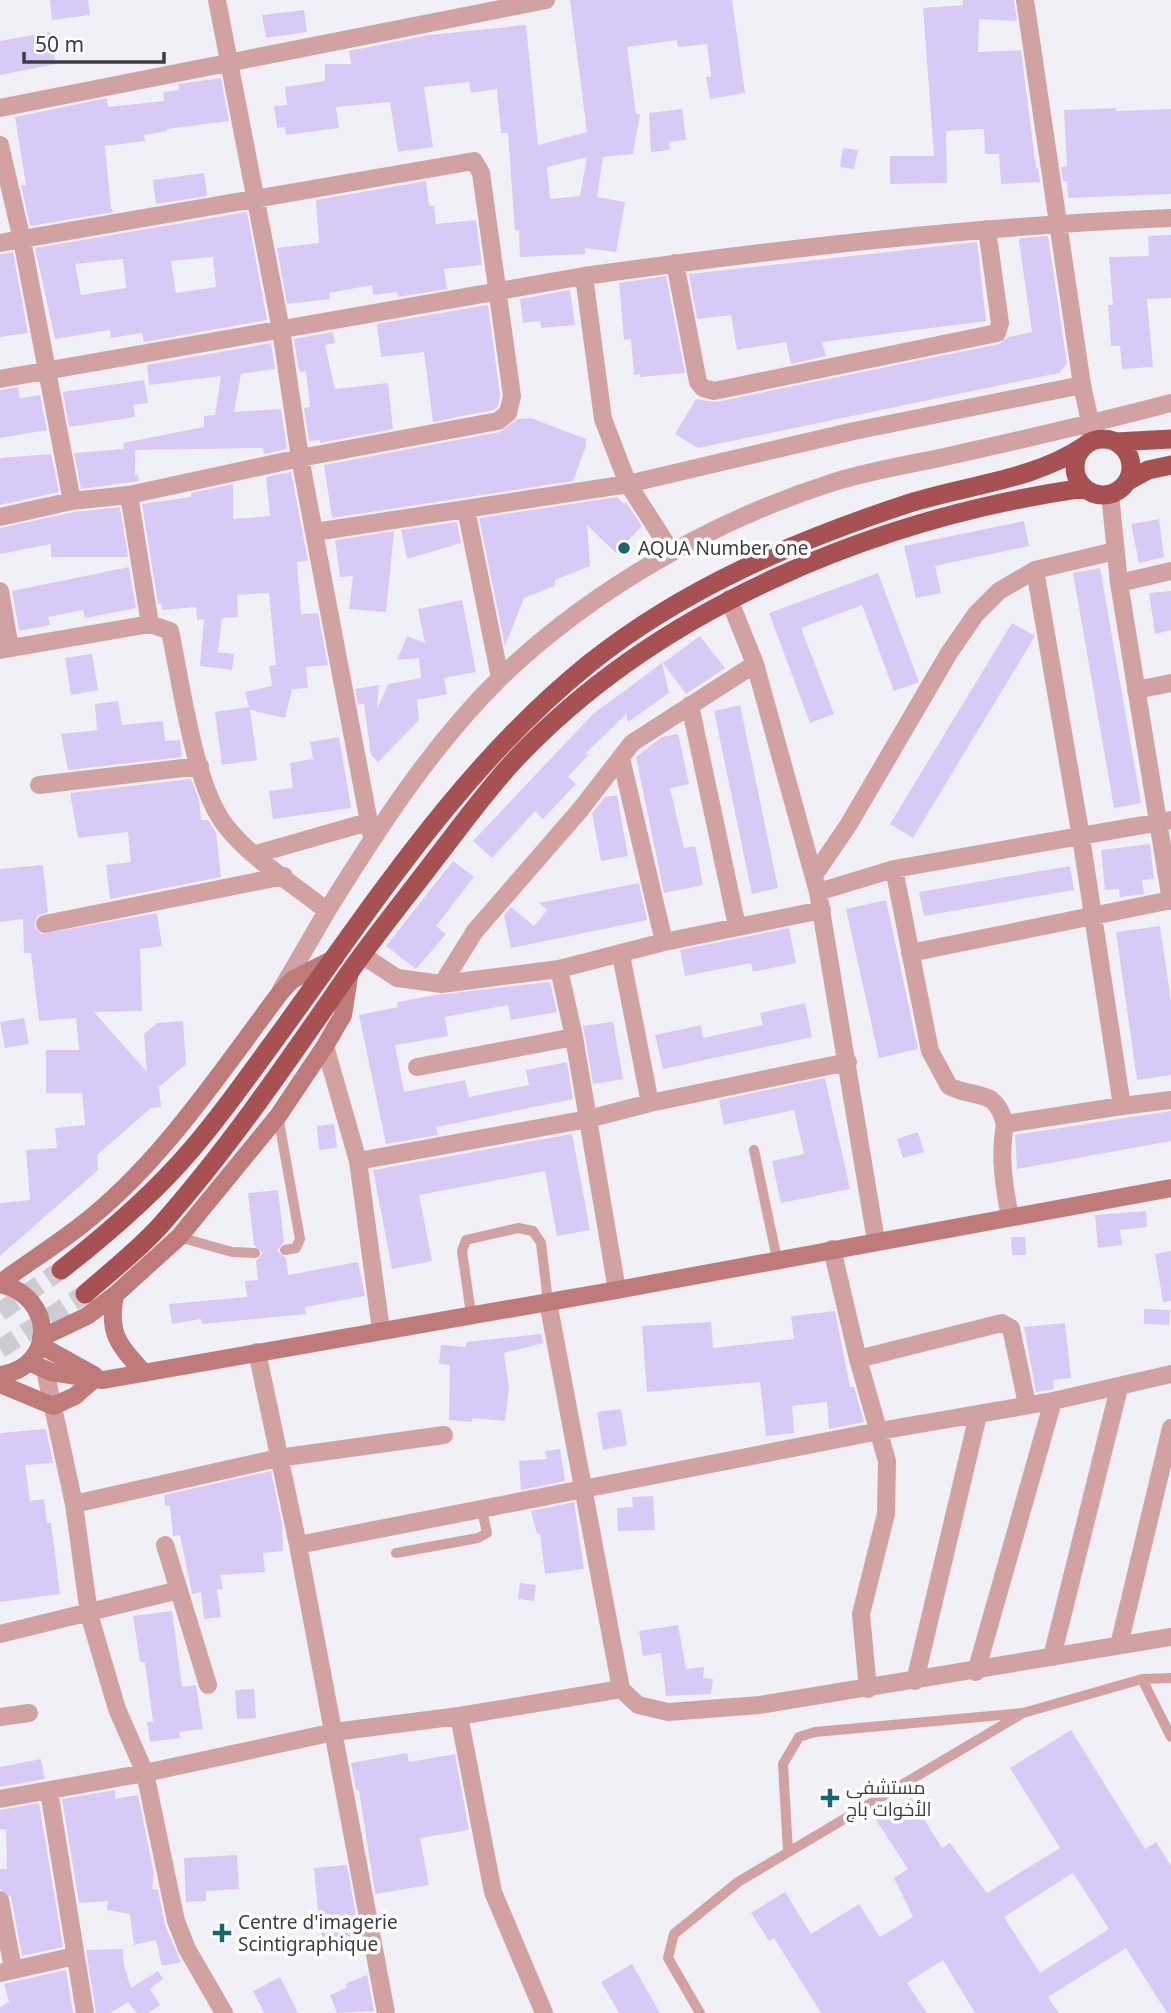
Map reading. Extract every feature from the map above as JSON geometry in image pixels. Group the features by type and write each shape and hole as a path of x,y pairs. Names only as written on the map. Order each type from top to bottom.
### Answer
{"highway":[{"path":"1084,488 1074,467 1077,456 1090,437"},
{"path":"61,1270 126,1215 192,1150 432,823 476,769 526,718 592,661 696,592 798,544 912,502 1044,467 1090,437 1116,442 1171,439"},
{"path":"1116,442 1130,459 1128,481"},
{"path":"85,1294 157,1229 225,1148 356,963 483,798 542,733 661,638 729,599 897,532 1034,497 1084,488 1101,495 1110,494 1148,470 1171,465"}],"main road":[{"path":"0,1283 80,1226 126,1184 168,1138 292,980 335,958"},
{"path":"40,1341 87,1316 115,1295 179,1237 278,1116 325,1046 343,1015 356,963"},
{"path":"29,1362 45,1370 97,1380 144,1373 617,1290 1171,1188"},
{"path":"0,1283 13,1287 33,1302 41,1320 40,1341 29,1362 2,1378"},
{"path":"115,1295 112,1311 114,1334 144,1373"},
{"path":"40,1341 97,1380"},
{"path":"2,1378 53,1406 75,1396 97,1380"}],"street":[{"path":"217,0 281,330 300,458 370,830"},
{"path":"0,108 519,3 546,0"},
{"path":"1025,0 1090,437"},
{"path":"0,145 22,240 72,501"},
{"path":"0,243 474,161 481,173 512,396 504,417 498,421 300,458 129,495 72,501 0,517"},
{"path":"0,379 584,276 675,263 1059,222 1171,218"},
{"path":"675,263 698,382 703,388 714,391 996,333 1000,323 987,229"},
{"path":"584,276 603,419 628,484 671,551"},
{"path":"314,532 628,484 854,431 1082,385"},
{"path":"280,993 370,830 500,678 589,605 671,551 745,515 832,482 1090,437 1171,403"},
{"path":"911,953 1171,901 1164,821 1136,690 1119,583 1110,494"},
{"path":"129,495 150,624"},
{"path":"466,509 500,678"},
{"path":"816,883 976,614 999,591 1035,570 1115,551"},
{"path":"1035,570 1081,837 1122,1106"},
{"path":"1119,583 1171,571"},
{"path":"0,591 5,649 150,624 170,631 200,765 224,825 327,911"},
{"path":"729,599 755,664 816,883 876,1241"},
{"path":"442,984 475,931 643,734 755,664"},
{"path":"1136,690 1171,683"},
{"path":"690,705 737,926"},
{"path":"621,758 664,942"},
{"path":"39,785 200,765"},
{"path":"816,883 1164,821"},
{"path":"256,854 370,830"},
{"path":"894,869 930,1051 943,1079 956,1090 988,1097 998,1103 1005,1124 1003,1174 1010,1217"},
{"path":"45,925 284,876"},
{"path":"356,963 397,978 442,984 559,969 664,942 822,910"},
{"path":"621,955 650,1103"},
{"path":"559,969 574,1037 617,1290"},
{"path":"417,1067 574,1037"},
{"path":"325,1046 358,1161 381,1330"},
{"path":"358,1161 588,1119 650,1103 848,1062"},
{"path":"1005,1124 1171,1100"},
{"path":"832,1249 858,1359 887,1461 886,1514 861,1614 868,1689"},
{"path":"548,1302 621,1689 638,1705 668,1712 760,1705 976,1672 1171,1637"},
{"path":"858,1359 1002,1323 1011,1328 1027,1404"},
{"path":"257,1352 298,1545 386,2013"},
{"path":"45,1370 74,1504 89,1614 117,1709 145,1773 176,1921 187,1949 224,2013"},
{"path":"298,1545 879,1431 1053,1401 1171,1374"},
{"path":"1052,1657 1119,1388"},
{"path":"976,1672 1053,1401"},
{"path":"915,1681 978,1415"},
{"path":"1119,1645 1171,1428"},
{"path":"74,1504 278,1458 444,1435"},
{"path":"165,1545 208,1685"},
{"path":"0,1634 179,1590"},
{"path":"0,1799 145,1773 334,1732 459,1716 621,1689"},
{"path":"0,1717 29,1713"},
{"path":"459,1716 493,1892 505,1928 544,2013"},
{"path":"48,1791 85,2013"},
{"path":"0,1900 6,1971 75,1956"}],"lane":[{"path":"278,1116 300,1239 296,1248 285,1250"},
{"path":"754,1150 777,1259"},
{"path":"471,1314 462,1251 466,1240 518,1228 533,1231 541,1243 548,1302"},
{"path":"179,1237 232,1252 255,1253"},
{"path":"396,1553 478,1538 486,1533 482,1510"},
{"path":"788,1852 783,1765 799,1737 826,1731 1023,1713 1142,1679 1171,1678"},
{"path":"1142,1679 1171,1737"},
{"path":"700,2013 668,1958 674,1934 738,1882 1023,1713"}],"building":[{"path":"50,0 88,0 90,15 52,20"},
{"path":"570,0 732,0 745,93 710,99 706,77 711,76 707,44 678,47 677,40 627,47 636,114 640,114 633,154 603,157 597,197 625,202 616,252 585,248 585,254 520,257 519,230 515,231 508,133 501,133 497,89 471,93 469,82 424,87 433,147 398,152 390,102 336,107 339,128 286,135 285,127 277,128 274,106 287,105 285,87 325,81 325,64 351,64 349,51 429,35 526,25 538,145 587,132","holes":["587,157 580,196 550,199 547,167"]},
{"path":"963,0 1014,0 1017,21 979,19 978,52 1021,50 1040,182 1001,184 999,154 985,154 984,129 946,131 947,183 890,184 890,156 934,156 923,8 963,5"},
{"path":"304,10 307,32 266,38 262,15"},
{"path":"50,32 56,64 0,75 0,41"},
{"path":"221,78 229,121 167,129 144,135 145,141 105,146 111,208 114,212 30,226 21,185 26,185 15,117 107,98 108,107 164,101 163,92 179,90 178,84"},
{"path":"1116,108 1116,111 1171,109 1171,194 1068,198 1067,181 1063,181 1061,167 1067,166 1064,110"},
{"path":"682,109 686,140 669,142 670,150 651,152 649,113"},
{"path":"843,148 858,150 854,169 840,167"},
{"path":"204,173 207,196 156,204 153,180"},
{"path":"426,181 429,206 434,206 436,224 476,220 482,265 444,269 447,289 398,297 397,292 373,295 372,285 329,293 330,299 287,304 277,248 319,243 316,200"},
{"path":"247,212 267,320 144,342 142,333 111,338 110,330 55,339 35,248","holes":["213,257 216,287 176,293 171,261","123,259 126,288 81,295 75,264"]},
{"path":"1171,235 1171,298 1147,299 1153,367 1122,369 1120,346 1111,346 1108,305 1113,305 1109,257 1149,256 1148,236"},
{"path":"1048,236 1067,364 1059,373 698,448 675,434 696,399 716,402 999,344 1008,337 1032,332 1019,241 1020,238"},
{"path":"977,242 986,321 822,342 826,356 791,364 786,342 737,350 731,315 697,319 689,274"},
{"path":"13,252 28,333 0,337 0,254"},
{"path":"666,276 685,373 640,377 640,374 634,375 631,339 624,340 619,283"},
{"path":"570,290 575,325 541,328 540,321 523,323 520,299"},
{"path":"488,305 500,395 498,407 433,422 424,352 381,357 377,324"},
{"path":"333,332 335,343 325,345 335,389 388,383 393,429 320,443 320,440 309,441 304,408 310,407 306,371 300,372 294,339"},
{"path":"271,343 275,369 241,374 234,412 281,409 287,449 264,454 263,448 135,450 135,475 138,475 139,481 81,489 74,453 124,449 123,443 204,427 204,416 215,415 221,376 149,385 147,365"},
{"path":"144,380 148,403 133,405 135,417 69,427 63,392"},
{"path":"18,387 20,398 40,395 47,430 0,438 0,390"},
{"path":"531,418 586,439 573,481 332,518 324,465 500,432 517,419"},
{"path":"51,454 59,492 0,505 0,458"},
{"path":"291,472 308,561 297,562 301,614 318,613 328,665 306,667 308,688 292,689 285,718 250,710 257,760 222,765 215,712 249,707 245,692 272,686 269,666 276,665 269,593 237,595 238,617 222,618 218,652 234,654 232,670 200,666 204,619 197,620 196,607 162,610 161,604 158,604 142,504 191,497 191,493 233,484 233,519 270,516 266,477"},
{"path":"617,497 624,504 626,502 642,526 616,553 587,525 590,566 555,580 555,586 524,598 505,646 479,518"},
{"path":"120,507 128,557 51,557 51,544 0,554 0,528 74,512"},
{"path":"1159,519 1164,557 1139,563 1131,524"},
{"path":"1024,521 1029,546 935,566 941,593 916,598 904,546"},
{"path":"457,522 461,543 407,559 401,530"},
{"path":"394,531 386,612 349,609 353,576 340,577 335,540"},
{"path":"129,567 136,608 85,618 83,610 48,617 50,625 19,631 12,591"},
{"path":"1100,568 1141,803 1114,808 1073,573"},
{"path":"878,573 919,682 894,691 862,605 801,628 834,714 810,723 769,613"},
{"path":"1171,591 1171,630 1155,634 1149,593"},
{"path":"462,600 476,672 444,678 447,694 417,700 419,720 378,762 371,755 364,704 358,705 355,689 379,685 377,709 388,684 421,678 419,658 397,660 407,636 425,643 418,609"},
{"path":"1012,623 1035,636 913,838 890,824"},
{"path":"700,636 725,668 686,694 663,663"},
{"path":"92,654 98,690 71,695 65,658"},
{"path":"662,663 669,693 628,722 626,714 584,755 590,753 568,777 576,784 543,819 535,811 492,858 473,841 593,714"},
{"path":"118,701 122,725 163,721 165,741 180,740 182,757 68,770 61,734 97,730 95,704"},
{"path":"740,705 778,888 752,894 714,711"},
{"path":"678,734 689,784 670,788 684,848 695,846 703,885 664,893 636,757 662,737"},
{"path":"339,737 351,808 273,819 269,791 293,788 290,763 313,759 310,742"},
{"path":"191,779 199,800 201,820 208,820 216,832 221,877 110,899 106,865 131,862 128,832 78,838 70,793"},
{"path":"617,795 628,856 601,861 592,813 605,797"},
{"path":"1150,844 1154,879 1142,880 1144,894 1120,897 1119,889 1105,890 1101,850"},
{"path":"453,861 474,877 436,926 446,934 416,969 386,946"},
{"path":"43,865 48,912 37,916 34,926 41,934 157,913 162,946 140,949 142,1011 94,1012 147,1072 144,1034 157,1023 183,1021 186,1064 159,1087 161,1107 151,1108 97,1155 98,1170 0,1256 0,1203 30,1200 26,1150 57,1148 55,1128 85,1125 82,1093 46,1093 46,1050 79,1050 76,1018 39,1021 31,953 24,953 23,919 0,922 0,869"},
{"path":"1070,866 1074,890 924,916 919,892"},
{"path":"639,883 647,920 511,948 504,915 511,907 534,926 547,910 539,903"},
{"path":"886,900 918,1049 879,1058 846,909"},
{"path":"1160,926 1171,1001 1171,1075 1137,1080 1116,932"},
{"path":"789,928 796,963 753,972 751,963 685,976 680,950"},
{"path":"550,982 557,1012 511,1020 508,1005 445,1017 448,1036 395,1045 404,1092 465,1080 469,1097 529,1085 526,1070 567,1062 573,1099 436,1127 438,1135 386,1144 359,1015 398,1007 397,1002 436,995"},
{"path":"805,1003 812,1037 663,1069 655,1035 701,1025 703,1038 763,1025 760,1013"},
{"path":"24,1018 29,1044 5,1048 0,1022"},
{"path":"613,1022 623,1079 593,1084 583,1026"},
{"path":"825,1078 850,1189 781,1203 772,1161 804,1154 794,1110 724,1125 719,1100"},
{"path":"1171,1111 1171,1141 1017,1169 1015,1135"},
{"path":"334,1124 337,1148 319,1150 317,1126"},
{"path":"918,1132 924,1152 903,1158 897,1139"},
{"path":"572,1134 590,1230 557,1236 545,1171 419,1195 432,1261 392,1269 373,1170"},
{"path":"278,1190 284,1242 277,1251 286,1258 288,1275 358,1262 365,1296 305,1307 306,1314 202,1324 201,1319 172,1324 169,1304 247,1297 245,1281 258,1280 256,1261 263,1253 254,1245 248,1193"},
{"path":"1146,1211 1147,1227 1120,1230 1122,1245 1098,1248 1095,1215"},
{"path":"1011,1237 1025,1237 1026,1255 1012,1255"},
{"path":"1171,1251 1171,1301 1163,1302 1155,1254"},
{"path":"1144,1309 1170,1310 1169,1325 1144,1324"},
{"path":"835,1311 850,1387 854,1387 864,1422 829,1429 827,1402 792,1406 794,1433 766,1436 760,1382 647,1392 642,1326 711,1322 713,1348 794,1339 791,1316"},
{"path":"1065,1323 1071,1378 1053,1380 1054,1389 1036,1392 1024,1327"},
{"path":"541,1334 543,1343 504,1353 509,1389 505,1421 472,1418 472,1422 449,1420 450,1365 439,1364 441,1345 466,1347 466,1342"},
{"path":"621,1409 627,1445 603,1450 597,1412"},
{"path":"46,1429 53,1463 25,1465 30,1501 44,1499 47,1523 51,1523 60,1594 0,1602 0,1433"},
{"path":"560,1449 565,1481 521,1490 519,1461 547,1459 545,1451"},
{"path":"271,1471 282,1524 283,1551 263,1553 265,1572 220,1575 223,1589 217,1590 221,1617 204,1619 201,1592 192,1594 180,1535 173,1536 170,1505 165,1506 164,1495"},
{"path":"653,1496 655,1530 618,1531 617,1508 633,1507 632,1497"},
{"path":"574,1502 584,1569 545,1574 540,1534 537,1534 531,1511"},
{"path":"520,1583 536,1585 534,1601 518,1599"},
{"path":"172,1611 182,1687 196,1685 203,1729 179,1732 180,1738 150,1742 147,1722 153,1722 145,1662 140,1662 133,1616"},
{"path":"678,1625 686,1669 704,1667 703,1678 713,1679 711,1694 666,1696 661,1653 643,1656 639,1631"},
{"path":"254,1689 256,1718 237,1719 235,1690"},
{"path":"1071,1730 1145,1849 1156,1842 1171,1866 1171,2013 1167,2013 1126,1948 1048,1997 1059,2013 975,2013 943,1960 907,1983 927,2013 821,2013 774,1938 769,1941 751,1913 785,1892 811,1934 859,1904 880,1937 913,1917 894,1878 908,1869 876,1820 911,1798 942,1848 950,1843 987,1893 1060,1848 1010,1768","holes":["1073,1873 1109,1929 1040,1973 1004,1917"]},
{"path":"407,1753 409,1762 455,1754 469,1830 420,1838 429,1885 375,1894 359,1790 356,1790 351,1763"},
{"path":"41,1759 45,1779 0,1787 0,1767"},
{"path":"115,1790 115,1799 138,1795 154,1874 152,1889 158,1890 165,1925 181,1962 162,1966 156,1940 134,1945 130,1914 107,1910 108,1901 79,1903 62,1799"},
{"path":"39,1803 63,1947 22,1956 11,1897 0,1889 0,1869 7,1869 6,1830 0,1829 0,1810"},
{"path":"237,1855 239,1889 206,1891 206,1901 186,1902 184,1858"},
{"path":"347,1865 362,1949 323,1950 321,1927 310,1928 309,1911 318,1911 314,1868"},
{"path":"123,1949 124,1966 131,1988 158,1971 163,1979 150,1989 160,2005 148,2013 137,2013 128,2002 110,2013 96,2013 86,1950"},
{"path":"632,1964 660,2013 619,2013 601,1982"},
{"path":"66,1970 73,2013 0,2013 0,2007 9,2002 4,1984"},
{"path":"367,1975 374,2011 337,2013 330,1995 347,1988 345,1984"},
{"path":"280,1977 298,2013 264,2013 253,1991"}],"tunnel":[{"path":"0,1312 61,1270"},
{"path":"0,1349 85,1294"}],"place":[{"name":"AQUA Number one","path":"624,548"},
{"name":"مستشفى الأخوات باج","path":"830,1798"},
{"name":"Centre d'imagerie Scintigraphique","path":"222,1933"}]}
